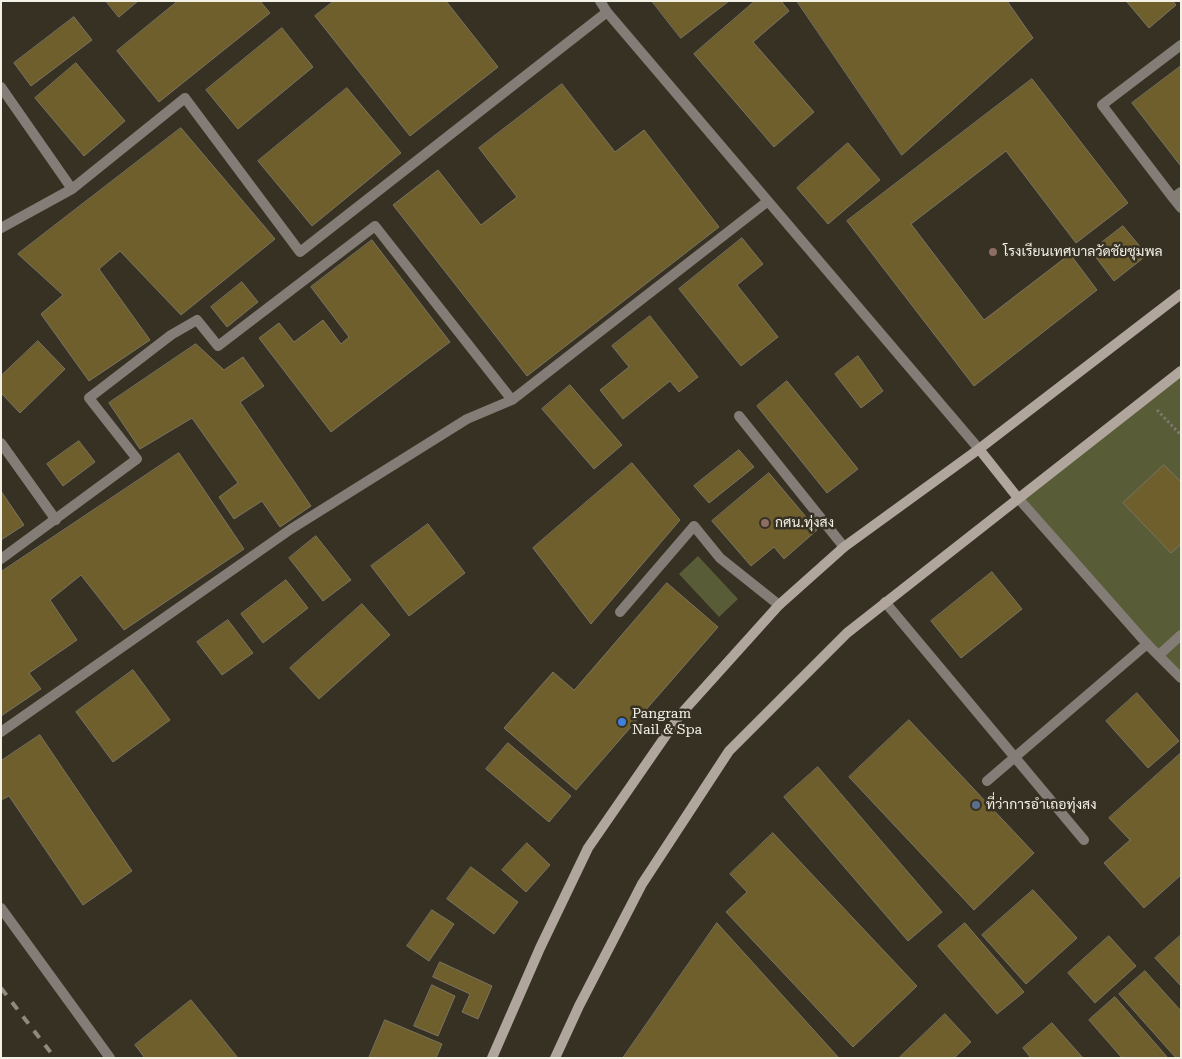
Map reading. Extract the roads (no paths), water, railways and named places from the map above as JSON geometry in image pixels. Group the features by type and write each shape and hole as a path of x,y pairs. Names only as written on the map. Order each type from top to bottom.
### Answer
{"main road":[{"path":"492,1058 540,948 588,848 680,715 779,606 844,547 979,449 1181,294"},
{"path":"555,1058 579,1006 642,884 729,751 847,633 1181,371"},
{"path":"979,449 1018,498"}],"street":[{"path":"600,1 979,449"},
{"path":"1,228 72,189 185,98 300,252 608,12"},
{"path":"1181,45 1102,105 1177,195 1181,208"},
{"path":"1,87 72,189"},
{"path":"1,732 290,529 467,419 512,400 768,201"},
{"path":"1,559 137,459 89,398 171,335 197,320 218,346 375,226 512,400"},
{"path":"739,416 844,547"},
{"path":"1,443 56,520"},
{"path":"1018,498 1147,644 1181,678"},
{"path":"620,612 694,526 720,558 779,606"},
{"path":"885,602 1084,840"},
{"path":"1159,655 1181,635"},
{"path":"987,781 1147,644"},
{"path":"1,908 110,1058"}],"railway":[{"path":"1,988 55,1058"}],"place":[{"name":"โรงเรียนเทศบาลวัดชัยชุมพล","path":"993,252"},
{"name":"กศน.ทุ่งสง","path":"765,523"},
{"name":"Pangram Nail & Spa","path":"622,722"},
{"name":"ที่ว่าการอำเถอทุ่งสง","path":"976,805"}]}
